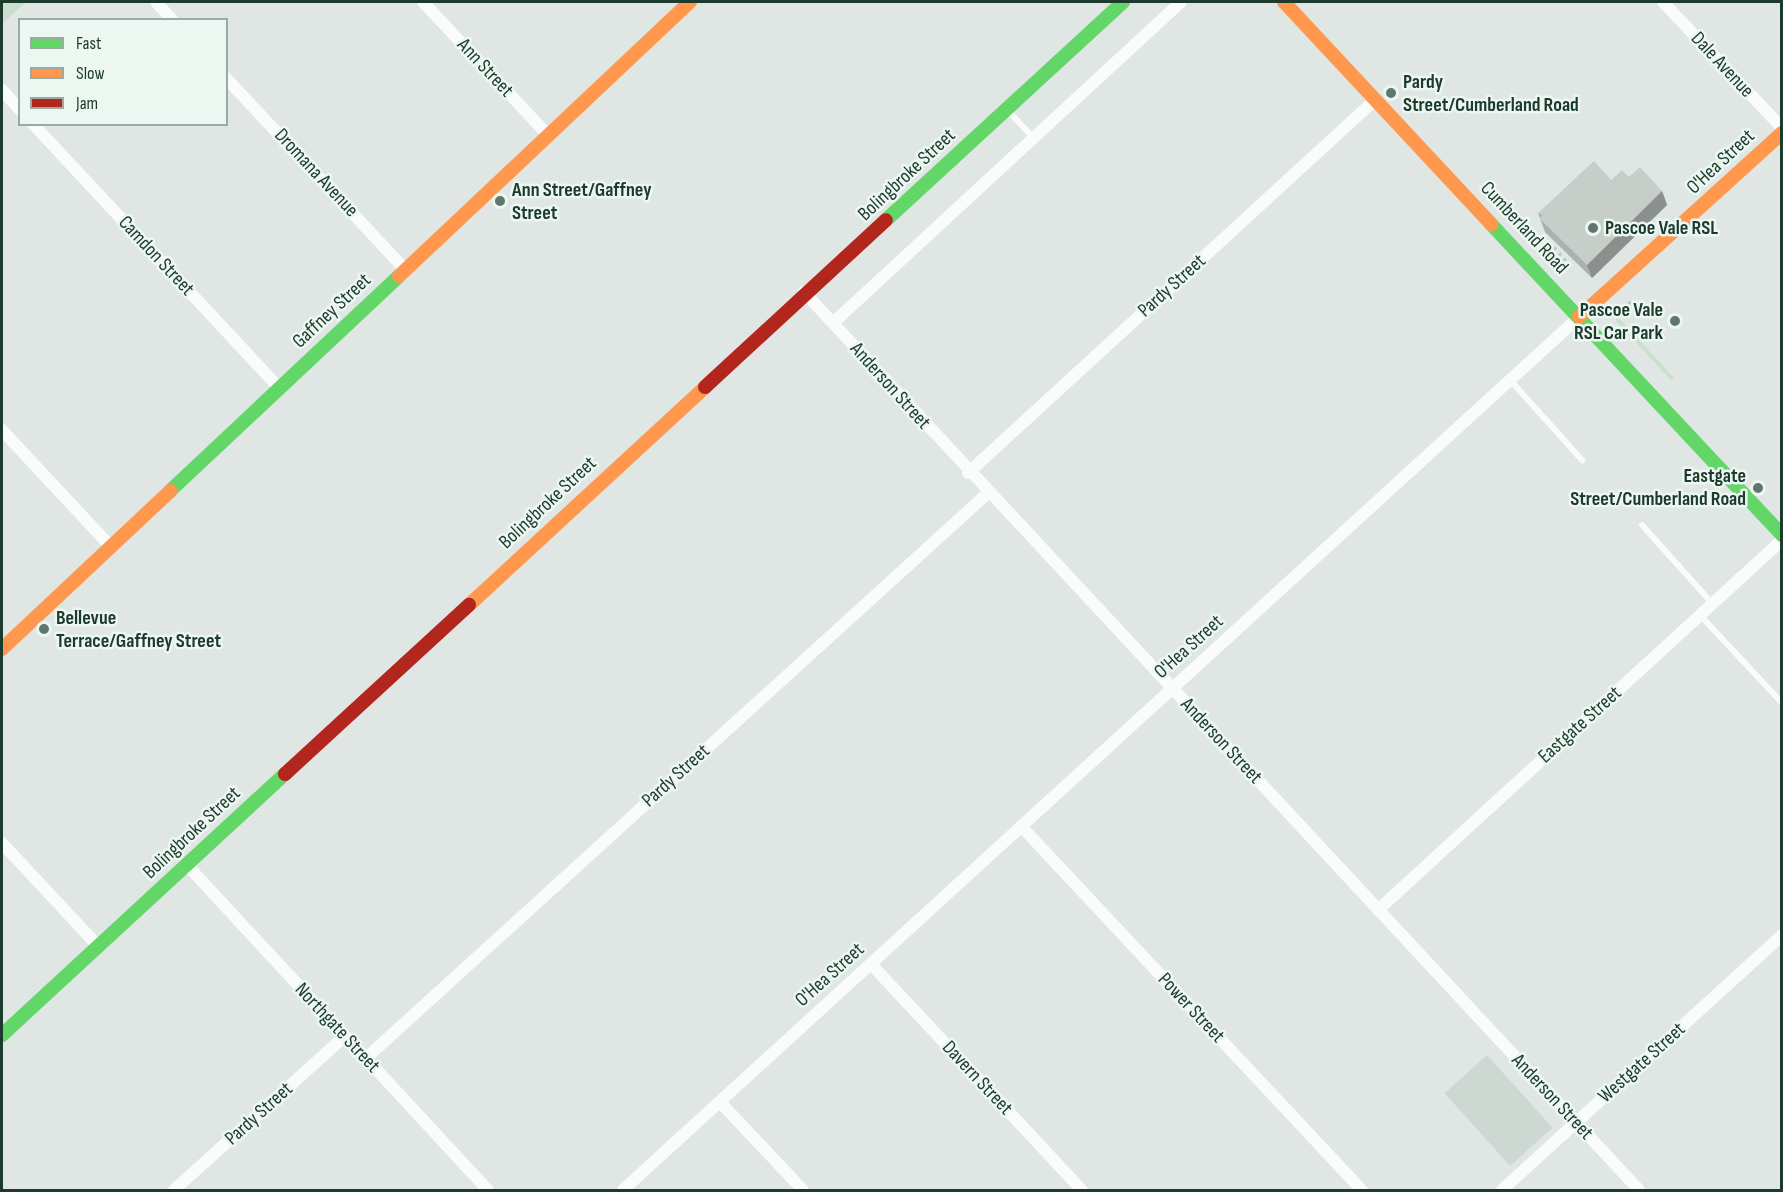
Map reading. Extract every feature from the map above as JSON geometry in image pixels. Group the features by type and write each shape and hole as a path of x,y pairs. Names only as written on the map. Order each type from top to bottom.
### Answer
{"street":[{"path":"156,2 170,18"},
{"name":"Ann Street","path":"423,2 548,135"},
{"name":"Gaffney Street","path":"4,643 690,2"},
{"name":"Bolingbroke Street","path":"2,1035 804,292 1007,110 1123,2"},
{"path":"833,323 1180,2"},
{"name":"Cumberland Road","path":"1284,2 1782,537"},
{"name":"Dale Avenue","path":"1663,2 1782,131"},
{"name":"Dromana Avenue","path":"228,80 405,269"},
{"path":"2,90 18,108"},
{"name":"Pardy Street","path":"968,473 1376,99"},
{"name":"Camdon Street","path":"35,126 279,388"},
{"name":"O'Hea Street","path":"623,1191 1782,131"},
{"name":"Anderson Street","path":"804,292 968,473 1172,688 1639,1191"},
{"path":"2,430 110,546"},
{"name":"Pardy Street","path":"365,1059 988,493"},
{"name":"Eastgate Street","path":"1378,910 1782,537"},
{"name":"Power Street","path":"1021,826 1362,1191"},
{"path":"2,843 98,946"},
{"name":"Northgate Street","path":"186,864 488,1191"},
{"name":"Westgate Street","path":"1502,1191 1782,935"},
{"name":"Davern Street","path":"871,964 1082,1191"},
{"name":"Pardy Street","path":"174,1191 344,1037"},
{"path":"720,1102 803,1191"}],"lane":[{"path":"1007,110 1034,138"},
{"path":"1510,380 1582,460"},
{"path":"1642,525 1713,603"},
{"path":"1700,615 1782,703"}],"path":[{"path":"1549,251 1554,247 1560,252 1570,266 1566,270"},
{"path":"1628,302 1633,303"}],"shaded area":[{"path":"1487,1055 1553,1128 1510,1166 1445,1093"}],"green space":[{"path":"2,2 26,2 2,24"},
{"path":"1629,304 1618,317 1674,378 1671,380 1616,321 1616,316"}],"building":[{"name":"Pascoe Vale RSL","path":"1594,161 1611,180 1622,170 1629,177 1640,167 1662,191 1587,265 1540,219 1542,215 1538,213"}],"traffic: fast":[{"path":"886,220 1123,2"},
{"path":"1491,224 1782,535"},
{"path":"170,491 399,276"},
{"path":"2,1035 285,774"}],"traffic: slow":[{"path":"399,276 690,2"},
{"path":"1284,2 1491,224"},
{"path":"1579,317 1782,133"},
{"path":"469,605 705,387"},
{"path":"2,649 170,491"}],"traffic: jam":[{"path":"705,387 886,220"},
{"path":"285,774 469,605"}],"place":[{"name":"Pardy Street/Cumberland Road","path":"1391,93"},
{"name":"Ann Street/Gaffney Street","path":"500,201"},
{"name":"Pascoe Vale RSL","path":"1593,228"},
{"name":"Pascoe Vale RSL Car Park","path":"1675,321"},
{"name":"Eastgate Street/Cumberland Road","path":"1758,488"},
{"name":"Bellevue Terrace/Gaffney Street","path":"44,629"}]}
